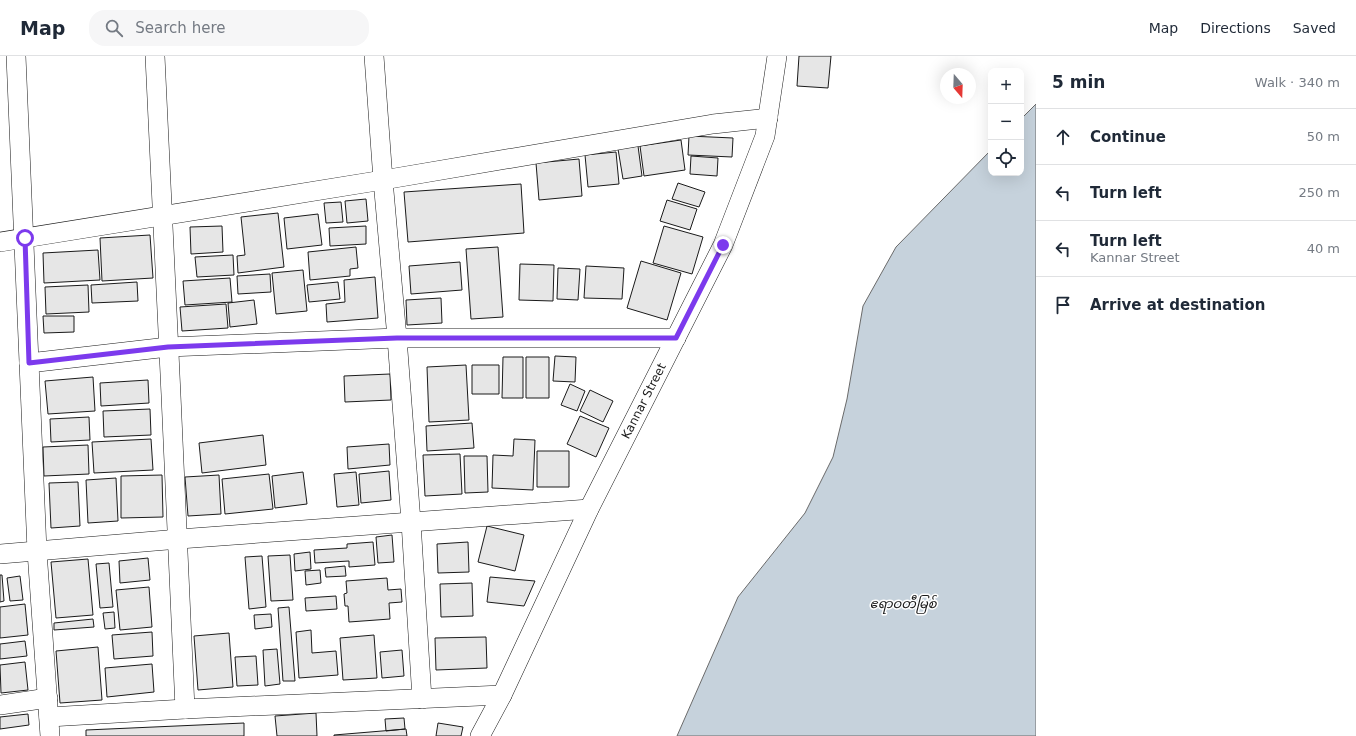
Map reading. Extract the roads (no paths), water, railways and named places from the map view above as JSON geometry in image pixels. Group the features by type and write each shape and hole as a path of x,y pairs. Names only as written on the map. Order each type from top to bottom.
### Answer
{"street":[{"path":"16,56 25,238 37,551 50,736"},
{"path":"155,56 161,216 179,539 185,709"},
{"path":"374,56 382,180 397,338 411,522 422,699"},
{"name":"Kannar Street","path":"480,736 502,695 589,509 723,245 765,136 777,56"},
{"path":"0,242 382,180 713,124 768,118"},
{"path":"29,363 168,347 397,338 676,338"},
{"path":"0,554 179,539 589,509"},
{"path":"49,717 185,709 502,695"},
{"path":"0,706 48,698"}],"water":[{"name":"ဧရာဝတီမြစ်","path":"1036,104 1036,736 677,736 738,597 805,513 833,457 847,399 863,306 896,247 988,153 988,176 1024,176 1024,116"}]}
